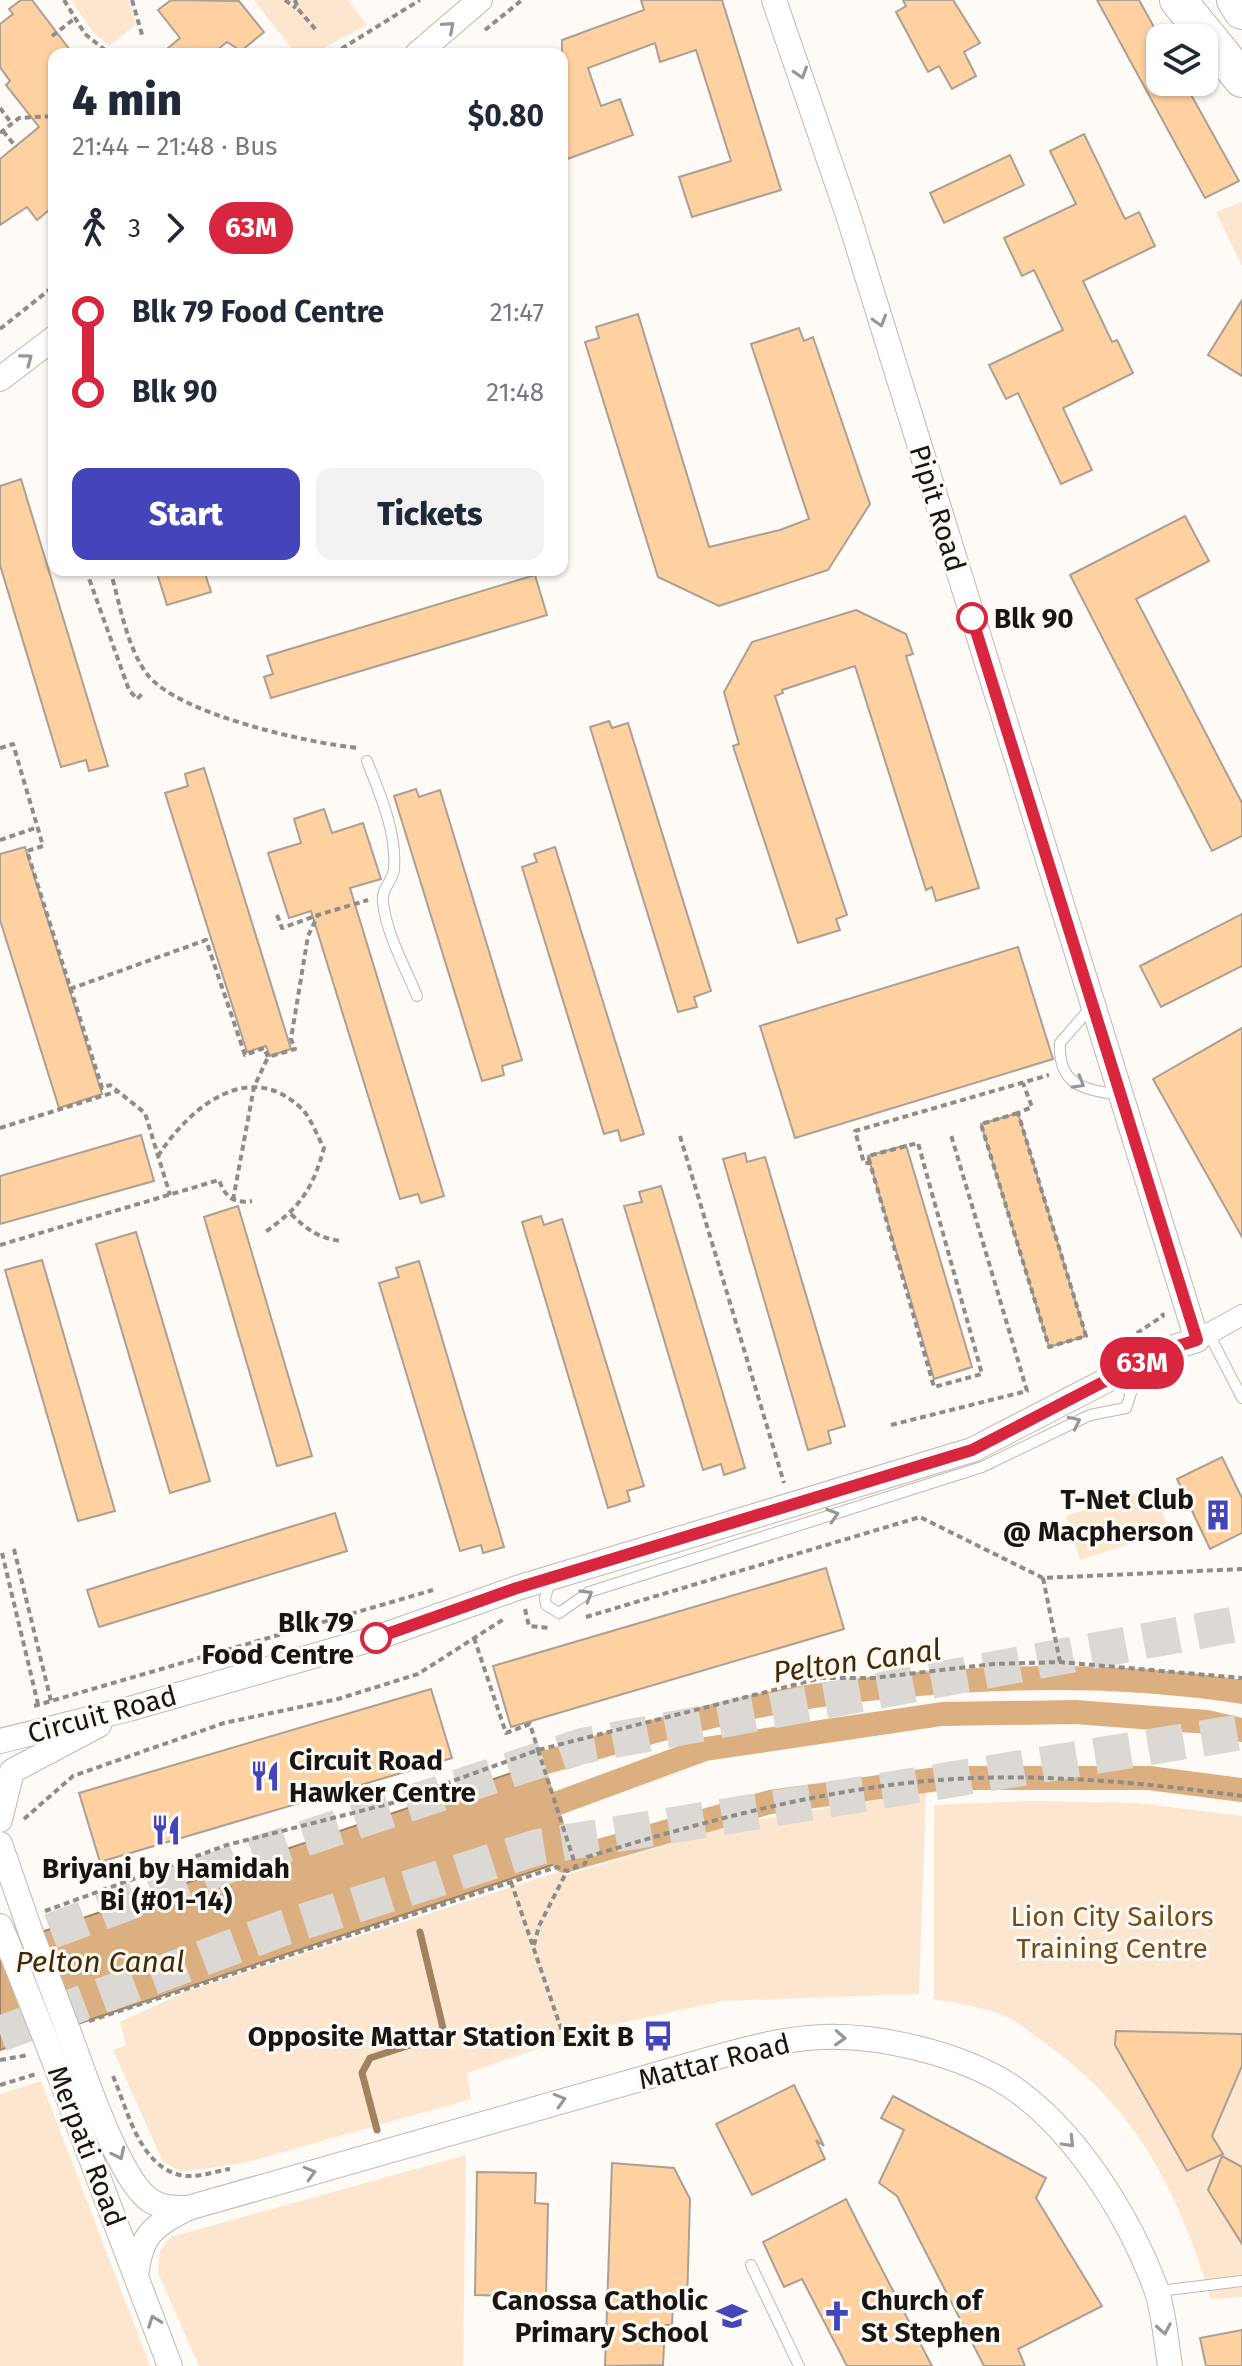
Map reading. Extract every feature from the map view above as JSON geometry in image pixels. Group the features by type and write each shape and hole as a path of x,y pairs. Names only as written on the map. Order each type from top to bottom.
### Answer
{"highway":[{"path":"1178,0 1242,79"},
{"path":"1235,0 1242,11"}],"street":[{"path":"424,48 480,0"},
{"name":"Pipit Road","path":"774,0 849,218 1120,1095 1203,1337"},
{"path":"0,379 48,343"},
{"path":"1203,1337 1242,1315"},
{"name":"Circuit Road","path":"0,1741 129,1709 376,1638 552,1578 972,1450 1165,1350 1203,1337"},
{"path":"11,1821 12,1771 129,1709"},
{"name":"Merpati Road","path":"0,1844 31,1933 60,2038 136,2276 170,2366"},
{"name":"Merpati Road","path":"3,1934 60,2038 127,2172 145,2197 156,2204 188,2208"},
{"name":"Mattar Road","path":"136,2276 145,2238 165,2220 188,2208 728,2054 810,2038 881,2040 943,2056 1009,2085 1088,2162 1124,2215 1157,2291 1170,2366"}],"lane":[{"path":"367,761 379,791 395,857 394,874 385,885 383,895 390,930 417,996"},
{"path":"1092,1006 1060,1043 1063,1071 1074,1082 1093,1090 1120,1095"},
{"path":"1203,1337 1242,1398"},
{"path":"552,1578 545,1598 546,1605 559,1613 589,1592 982,1467 1090,1415 1126,1408 1131,1393 1116,1377"},
{"path":"751,2265 799,2366"},
{"path":"1157,2291 1242,2281"}],"path":[{"path":"64,0 74,19 102,48"},
{"path":"132,0 143,38"},
{"path":"285,0 298,9 316,30"},
{"path":"295,0 298,9"},
{"path":"343,48 420,0"},
{"path":"52,36 74,19"},
{"path":"0,108 12,124"},
{"path":"16,147 2,132 19,118 48,116"},
{"path":"0,329 48,291"},
{"path":"88,576 129,690 137,699 144,692"},
{"path":"112,576 133,646 156,684 259,730 327,745 364,749 367,761"},
{"path":"0,748 13,744 38,827 43,846 27,851 102,1088 110,1085 145,1113 170,1195"},
{"path":"0,840 38,827"},
{"path":"277,915 282,928 383,895"},
{"path":"233,1200 254,1087 268,1057 295,1049 291,1039 308,936 318,915"},
{"path":"70,989 206,940 245,1055 264,1048 268,1057"},
{"path":"870,1163 864,1163 855,1131 1063,1071"},
{"path":"1018,1113 1086,1336 1049,1347 981,1124 1032,1107 1023,1083"},
{"path":"158,1156 189,1116 205,1104 238,1088 254,1087 274,1093 303,1110 324,1148 315,1181 291,1214 264,1233"},
{"path":"0,1128 118,1091"},
{"path":"891,1425 1027,1391 951,1135"},
{"path":"680,1136 786,1489"},
{"path":"918,1143 982,1374 934,1387 870,1163 868,1156 918,1143"},
{"path":"0,1245 219,1180 224,1194 233,1200 252,1201"},
{"path":"291,1214 307,1230 324,1239 341,1241"},
{"path":"1111,1349 1163,1316 1159,1302"},
{"path":"1017,1402 1031,1394"},
{"path":"580,1619 920,1517 1043,1578 1242,1569"},
{"path":"14,1549 51,1701"},
{"path":"2,1553 38,1704 433,1590"},
{"path":"1043,1578 1060,1662"},
{"path":"11,1821 73,1776 224,1723 338,1699 418,1674 524,1605 529,1626 550,1628"},
{"path":"474,1638 506,1733 530,1724 576,1867"},
{"path":"44,1911 227,1845 392,1803 538,1750 821,1678 873,1678 993,1664 1060,1662 1242,1678"},
{"path":"533,1948 539,1926 567,1871 585,1864 587,1857 688,1826 784,1803 887,1786 1028,1778 1153,1784 1242,1796"},
{"path":"0,2060 60,2038 89,2020 183,1987 557,1867 567,1871"},
{"path":"511,1882 568,2049"},
{"path":"110,2070 146,2154 165,2169 183,2176 237,2168"},
{"path":"0,2085 40,2072"}],"green space":[{"path":"71,0 128,0 136,24 109,46 92,31"},
{"path":"254,0 348,0 367,25 323,48 291,48"},
{"path":"1242,202 1242,266 1216,212"},
{"path":"1154,1487 1169,1531 1080,1560 1066,1516"},
{"path":"926,1791 919,1994 723,2001 602,2027 467,2073 471,2099 244,2163 182,2172 163,2162 113,2050 126,2045 120,2022 185,1992 558,1872 566,1875 744,1822"},
{"name":"Lion City Sailors Training Centre","path":"1031,1801 1137,1803 1242,1816 1242,2297 1211,2299 1185,2224 1169,2189 1151,2156 1106,2096 1078,2069 1010,2019 988,2010 934,1999 934,1805"},
{"path":"41,2081 150,2366 0,2366 0,2094"},
{"path":"466,2155 463,2366 199,2366 158,2273 160,2250 171,2237"}],"water":[{"name":"Pelton Canal","path":"532,1766 564,1861 0,2050 0,1946"}],"building":[{"path":"21,0 32,0 68,48 48,48 48,211 37,220 27,207 0,225 0,159 39,127 6,85 10,81 0,67 0,24 13,14 9,9"},
{"path":"171,0 239,1 264,32 245,48 236,48 227,42 220,48 168,48 180,38 158,10"},
{"path":"641,0 722,0 781,190 692,217 679,177 731,161 696,50 660,62 655,43 588,68 601,106 620,99 633,135 568,159 568,48 562,48 562,40 644,10"},
{"path":"903,0 953,0 980,43 964,52 976,76 952,89 939,66 928,72 896,12 906,6"},
{"path":"1097,0 1139,0 1152,24 1146,24 1146,90"},
{"path":"1149,96 1192,96 1239,181 1205,198"},
{"path":"1084,134 1125,219 1139,212 1155,246 1083,281 1112,342 1117,340 1133,373 1063,408 1092,470 1061,484 1018,393 1006,399 989,365 1063,330 1034,270 1022,276 1004,238 1076,204 1050,151"},
{"path":"1010,155 1024,185 944,223 930,193"},
{"path":"1242,300 1242,376 1208,355"},
{"path":"638,314 709,547 780,530 809,519 751,344 799,328 804,341 813,337 870,504 828,570 719,606 658,577 585,342 599,338 596,327"},
{"path":"21,479 108,766 89,771 86,760 61,767 0,565 0,486"},
{"path":"1185,516 1209,561 1136,599 1242,803 1242,836 1212,851 1070,575"},
{"path":"158,576 206,576 211,592 167,605"},
{"path":"532,576 535,576 547,615 271,698 264,677 273,674 267,656"},
{"path":"856,610 906,634 913,654 906,656 979,888 936,901 932,887 926,890 855,666 782,690 783,693 775,696 847,915 836,919 840,930 798,943 733,746 739,744 724,692 752,642"},
{"path":"609,721 612,728 628,723 711,991 694,997 697,1007 678,1012 590,727"},
{"path":"204,768 291,1049 270,1056 266,1046 247,1052 165,793 188,786 185,774"},
{"path":"416,789 419,797 440,790 522,1060 502,1066 504,1075 482,1081 394,796"},
{"path":"324,809 332,833 363,823 381,879 350,888 444,1196 421,1203 418,1194 400,1199 311,911 289,918 268,853 301,843 294,819"},
{"path":"25,847 102,1094 59,1108 0,920 0,854"},
{"path":"555,847 644,1134 621,1141 618,1130 604,1134 522,867 537,862 534,854"},
{"path":"1242,914 1242,966 1161,1007 1140,966"},
{"path":"1018,947 1053,1059 795,1138 760,1026"},
{"path":"1242,1028 1242,1237 1153,1079"},
{"path":"1018,1113 1086,1336 1049,1347 981,1124"},
{"path":"141,1135 154,1181 0,1224 0,1176"},
{"path":"906,1145 972,1367 934,1379 868,1156"},
{"path":"745,1153 747,1162 765,1157 845,1426 828,1431 831,1443 808,1450 723,1159"},
{"path":"661,1186 745,1468 724,1475 721,1464 703,1470 624,1206 642,1202 639,1192"},
{"path":"238,1206 312,1456 277,1466 204,1217"},
{"path":"541,1216 544,1225 562,1219 644,1486 627,1491 630,1501 608,1508 522,1222"},
{"path":"136,1232 210,1481 170,1493 96,1244"},
{"path":"42,1260 115,1511 78,1521 5,1270"},
{"path":"419,1261 504,1547 483,1553 481,1545 460,1551 379,1283 399,1277 396,1268"},
{"name":"T-Net Club @ Macpherson","path":"1222,1457 1242,1498 1242,1533 1210,1549 1177,1479"},
{"path":"335,1513 347,1551 99,1627 87,1590"},
{"path":"826,1568 844,1629 511,1727 493,1666"},
{"name":"Circuit Road Hawker Centre","path":"431,1689 452,1758 100,1862 79,1793"},
{"path":"1116,2031 1242,2034 1242,2066 1212,2136 1223,2154 1187,2171 1115,2045"},
{"path":"794,2085 824,2146 816,2140 825,2159 752,2195 716,2124"},
{"path":"893,2096 1046,2178 1036,2198 1102,2306 1018,2349 1025,2366 984,2366 897,2196 879,2183 904,2130 881,2118"},
{"path":"1222,2156 1242,2167 1242,2244 1208,2190"},
{"path":"612,2163 674,2168 690,2199 687,2304 673,2304 672,2325 665,2325 663,2365 605,2366"},
{"path":"477,2172 536,2173 535,2203 548,2204 546,2297 475,2295"},
{"path":"846,2199 932,2366 847,2366 802,2279 784,2287 763,2242"},
{"path":"1242,2330 1242,2366 1206,2366 1200,2338"}],"waterway":[{"name":"Pelton Canal","path":"1242,1692 1082,1678 974,1680 867,1689 743,1709 532,1766 564,1861 770,1802 945,1778 1149,1778 1242,1790"},
{"name":"Pelton Canal","path":"531,1813 705,1749 942,1714 1075,1712 1207,1722 1242,1730"},
{"path":"377,2130 362,2073 370,2058 435,2037 443,2028 420,1932"}],"tunnel":[{"path":"0,1950 258,1854 582,1746 1242,1623"},
{"path":"0,2034 283,1928 538,1847 1242,1732"}],"bus line":[{"name":"63M","path":"376,1638 517,1588 972,1450 1165,1350 1197,1340 972,618"}],"place":[{"name":"Blk 90","path":"972,618"},
{"name":"T-Net Club @ Macpherson","path":"1218,1515"},
{"name":"Blk 79 Food Centre","path":"376,1638"},
{"name":"Circuit Road Hawker Centre","path":"265,1776"},
{"name":"Briyani by Hamidah Bi (#01-14)","path":"166,1830"},
{"name":"Opposite Mattar Station Exit B","path":"658,2036"},
{"name":"Canossa Catholic Primary School","path":"732,2316"},
{"name":"Church of St Stephen","path":"837,2316"}]}
